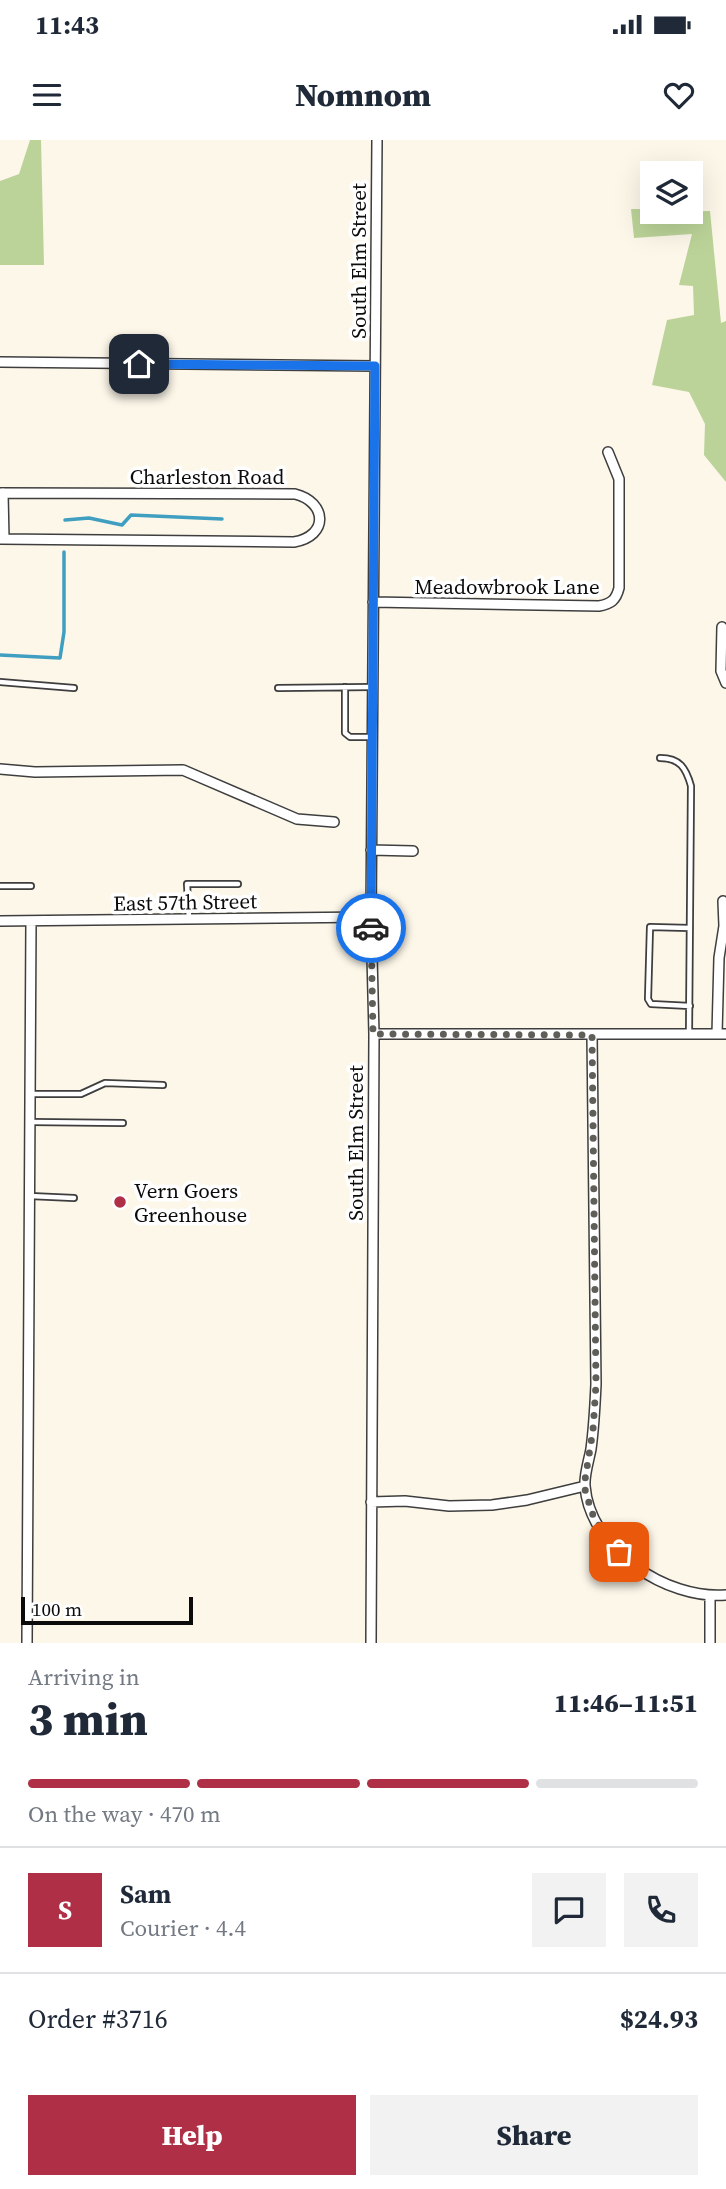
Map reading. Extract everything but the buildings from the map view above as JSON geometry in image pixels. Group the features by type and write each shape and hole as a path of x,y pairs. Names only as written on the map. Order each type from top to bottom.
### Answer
{"street":[{"name":"South Elm Street","path":"371,1643 371,850 377,140"},
{"path":"0,362 375,366"},
{"name":"Meadowbrook Lane","path":"373,602 610,604 617,597 619,588 619,479 608,452"},
{"name":"Charleston Road","path":"2,493 295,494 314,503 320,521 312,536 295,542 2,539 2,493"},
{"path":"722,627 721,671 725,682"},
{"path":"0,769 34,772 183,770 297,819 334,822"},
{"path":"371,850 413,851"},
{"path":"373,1034 722,1034 719,958 724,926 723,901"},
{"name":"East 57th Street","path":"0,920 371,917"},
{"path":"27,1643 31,921"},
{"path":"592,1035 596,1384 591,1446 584,1486 592,1513 608,1541 630,1562 657,1581 687,1592 710,1596 726,1594"},
{"path":"371,1502 405,1501 449,1506 492,1506 584,1486"},
{"path":"710,1596 710,1643"}],"lane":[{"path":"0,682 74,688"},
{"path":"345,687 345,733 350,737 372,737"},
{"path":"278,688 372,687"},
{"path":"660,758 671,758 680,763 691,786 689,1034"},
{"path":"189,919 187,884 239,884"},
{"path":"0,886 31,886"},
{"path":"690,928 650,928 648,999 651,1004 690,1006"},
{"path":"30,1094 81,1094 105,1083 163,1085"},
{"path":"30,1122 123,1124"},
{"path":"29,1196 74,1198"}],"green space":[{"path":"30,140 41,140 44,265 0,265 0,181 19,174"},
{"path":"631,209 640,209 640,224 703,224 703,211 710,211 721,323 726,321 726,482 704,455 705,424 689,392 652,385 667,320 694,315 693,286 679,285 692,234 634,238"}],"waterway":[{"path":"65,520 89,518 122,525 131,515 222,519"},
{"path":"0,655 60,658 64,632 64,552"}],"way so far":[{"path":"371,928 373,1034 592,1035 597,1347 595,1414 584,1486 592,1513 608,1541 619,1552"}],"place":[{"name":"Vern Goers Greenhouse","path":"120,1202"}],"route":[{"path":"139,364 375,366 371,928"}]}
